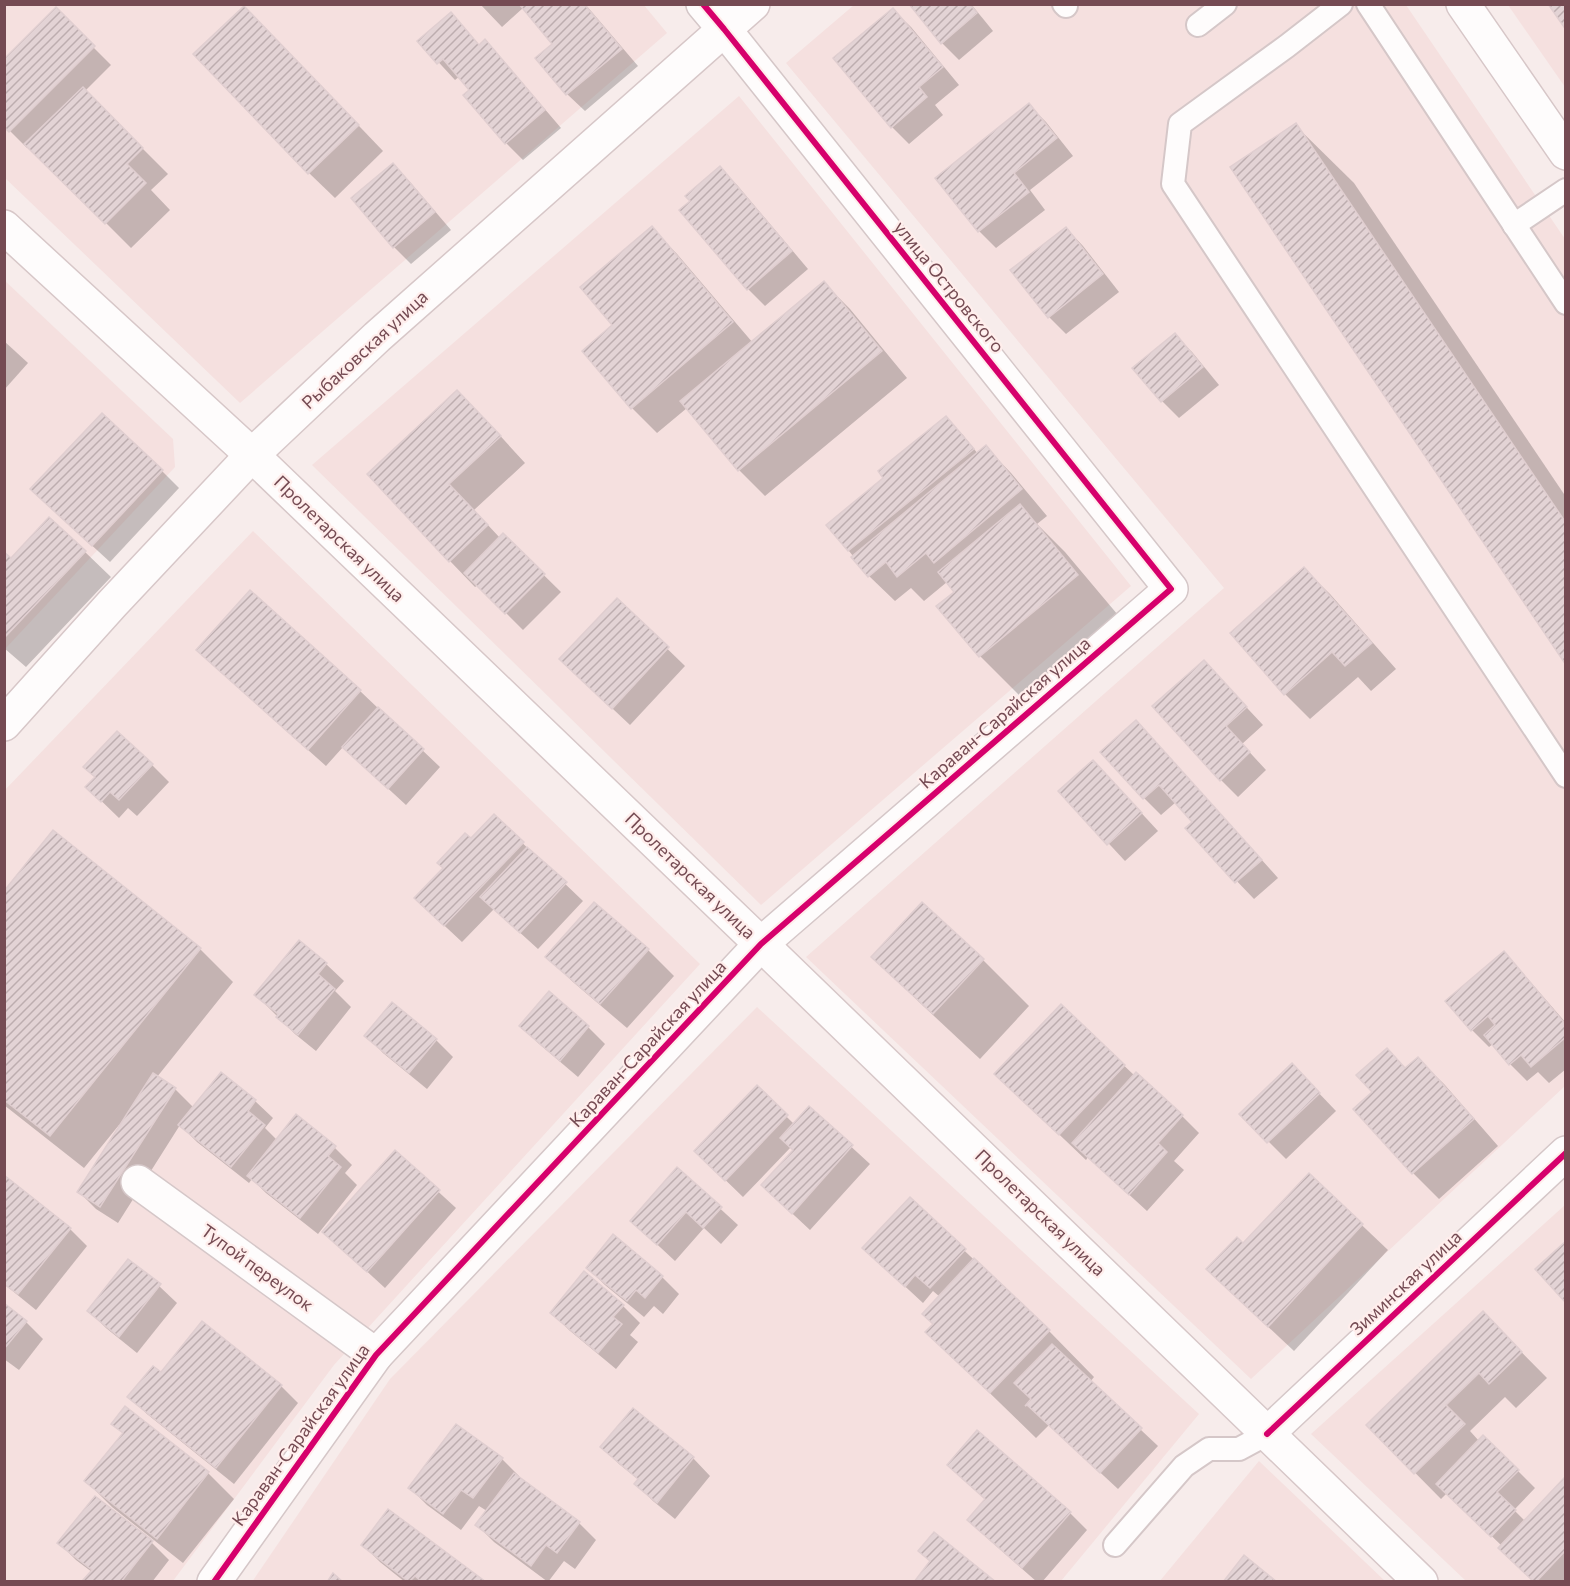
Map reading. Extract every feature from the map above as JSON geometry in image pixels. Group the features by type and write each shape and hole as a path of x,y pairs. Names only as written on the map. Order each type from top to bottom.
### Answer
{"main road":[{"name":"улица Островского","path":"703,4 1171,589"},
{"name":"Рыбаковская улица","path":"4,724 112,604 252,455 377,337 753,4"},
{"path":"1463,4 1566,153"},
{"name":"Пролетарская улица","path":"4,227 252,455 1421,1581"},
{"name":"Караван-Сарайская улица","path":"214,1581 376,1355 762,944 1171,589"},
{"name":"Зиминская улица","path":"1267,1434 1566,1153"},
{"name":"Тупой переулок","path":"138,1182 376,1355"}],"lane":[{"path":"1198,25 1225,4"},
{"path":"1341,4 1180,124 1173,184 1566,776"},
{"path":"1368,4 1566,303"},
{"path":"1514,225 1566,190"},
{"path":"1115,1545 1184,1466 1209,1449 1239,1449 1267,1434"}],"shaded area":[{"path":"643,4 667,33 240,403 5,178 4,5"},
{"path":"854,5 1406,5 1565,239 1565,1086 1251,1379 806,957 1224,588 786,63"},
{"path":"1508,5 1565,5 1565,87"},
{"path":"739,96 1131,586 761,905 312,465"},
{"path":"4,280 173,439 175,467 5,649"},
{"path":"253,531 700,964 334,1365 173,1581 5,1581 4,791"},
{"path":"757,1007 1199,1414 1061,1581 252,1582 390,1379"},
{"path":"1565,1205 1565,1581 1466,1581 1311,1434"},
{"path":"1259,1461 1385,1581 1159,1582"}],"building":[{"path":"519,4 584,4 622,49 566,95 535,58 552,44"},
{"path":"909,4 970,4 977,13 941,44"},
{"path":"1548,4 1566,4 1566,26 1564,27"},
{"path":"244,6 359,125 308,174 193,54"},
{"path":"56,7 95,46 9,132 4,127 4,59"},
{"path":"893,8 943,67 919,87 927,97 891,128 833,58"},
{"path":"451,12 479,45 485,39 545,110 505,144 463,95 469,90 443,59 437,64 417,41"},
{"path":"83,87 143,148 127,164 146,183 105,224 24,144"},
{"path":"1029,103 1057,138 1014,173 1029,192 978,232 935,178"},
{"path":"1296,123 1566,523 1566,665 1230,167"},
{"path":"393,163 435,212 393,248 351,198"},
{"path":"720,166 792,251 747,290 679,210 690,201 685,196"},
{"path":"652,226 733,322 631,409 582,351 612,325 580,287"},
{"path":"1066,227 1103,274 1048,318 1010,270"},
{"path":"824,281 882,351 738,471 680,401"},
{"path":"1175,333 1203,367 1161,402 1132,368"},
{"path":"457,390 501,436 449,484 488,525 449,562 367,474"},
{"path":"102,413 163,470 92,546 30,489"},
{"path":"946,416 974,449 848,551 826,525 883,478 878,471"},
{"path":"986,445 1022,489 934,563 926,553 897,577 886,562 868,577 851,557"},
{"path":"1020,504 1078,575 979,657 936,606 954,592 938,572"},
{"path":"49,517 86,551 4,638 4,552 11,558"},
{"path":"503,533 545,574 505,614 464,573"},
{"path":"1304,567 1372,643 1345,666 1332,652 1284,695 1230,633"},
{"path":"250,590 361,690 308,750 196,650"},
{"path":"617,598 669,647 612,709 559,659"},
{"path":"1204,660 1247,707 1226,726 1250,752 1220,781 1152,706"},
{"path":"378,707 424,749 388,789 342,747"},
{"path":"1136,720 1262,860 1235,883 1185,828 1192,822 1159,785 1143,799 1100,752"},
{"path":"117,731 153,764 119,800 110,792 101,802 85,787 95,777 83,767"},
{"path":"1093,760 1142,813 1107,845 1058,791"},
{"path":"494,814 524,842 444,926 414,898 443,868 437,863 465,833 471,838"},
{"path":"53,830 201,948 50,1136 4,1100 4,891"},
{"path":"527,847 567,882 520,933 480,897"},
{"path":"594,902 649,949 600,1004 545,957"},
{"path":"922,902 984,959 933,1014 871,957"},
{"path":"299,940 327,963 318,974 335,989 298,1035 276,1017 278,1014 254,995"},
{"path":"1504,951 1566,1025 1566,1037 1531,1067 1521,1055 1509,1065 1484,1035 1495,1025 1488,1016 1471,1031 1445,1001"},
{"path":"549,991 589,1026 560,1061 519,1026"},
{"path":"392,1002 437,1039 409,1073 364,1036"},
{"path":"1061,1004 1125,1065 1059,1135 994,1074"},
{"path":"1387,1048 1405,1068 1418,1057 1474,1119 1412,1174 1353,1109 1372,1092 1356,1075"},
{"path":"1292,1063 1320,1093 1267,1143 1239,1114"},
{"path":"221,1072 256,1100 248,1111 265,1125 231,1167 178,1125"},
{"path":"1136,1072 1183,1115 1158,1143 1167,1152 1129,1195 1072,1143"},
{"path":"153,1073 176,1088 100,1207 77,1192"},
{"path":"757,1085 788,1115 725,1181 694,1151"},
{"path":"809,1106 853,1145 792,1214 761,1185 793,1150 780,1138"},
{"path":"296,1114 336,1146 328,1156 341,1167 300,1218 247,1176"},
{"path":"395,1150 440,1190 367,1272 322,1232"},
{"path":"677,1167 722,1207 703,1228 686,1212 657,1245 630,1221"},
{"path":"1309,1173 1363,1224 1268,1327 1206,1269 1237,1237 1243,1243"},
{"path":"4,1175 71,1228 18,1294 4,1284"},
{"path":"910,1197 966,1249 930,1288 915,1275 905,1287 862,1248"},
{"path":"613,1234 663,1276 645,1298 636,1290 627,1301 586,1268"},
{"path":"1566,1241 1566,1303 1535,1269"},
{"path":"974,1258 1050,1330 990,1393 925,1332 933,1324 922,1314"},
{"path":"128,1259 161,1284 119,1337 87,1311"},
{"path":"584,1271 624,1305 613,1317 622,1324 598,1353 550,1313"},
{"path":"4,1303 27,1321 4,1349"},
{"path":"1483,1311 1522,1352 1489,1384 1479,1373 1446,1405 1465,1424 1414,1474 1366,1425"},
{"path":"202,1321 282,1385 216,1468 127,1397 153,1366 161,1372"},
{"path":"1052,1344 1142,1428 1100,1473 1027,1405 1025,1406 1031,1399 1014,1383"},
{"path":"125,1406 209,1472 157,1539 84,1481 123,1433 111,1424"},
{"path":"633,1408 694,1457 657,1503 634,1484 638,1479 600,1447"},
{"path":"456,1424 503,1458 473,1498 461,1490 443,1514 408,1488"},
{"path":"977,1430 1071,1512 1022,1568 967,1520 985,1499 947,1465"},
{"path":"1483,1435 1519,1470 1497,1492 1516,1510 1491,1537 1436,1484"},
{"path":"514,1473 580,1522 557,1553 546,1545 531,1566 475,1525"},
{"path":"1566,1476 1566,1550 1534,1582 1498,1548"},
{"path":"95,1496 153,1541 121,1582 85,1582 83,1580 92,1570 57,1543"},
{"path":"388,1509 486,1582 422,1582 415,1576 409,1582 361,1545"},
{"path":"934,1532 996,1582 914,1582 930,1561 918,1551"},
{"path":"1244,1555 1277,1582 1223,1582"},
{"path":"333,1573 343,1582 327,1582"}],"cycle path":[{"path":"214,1582 376,1355 761,944 1171,589 703,4"},
{"path":"1267,1434 1566,1153"}]}
